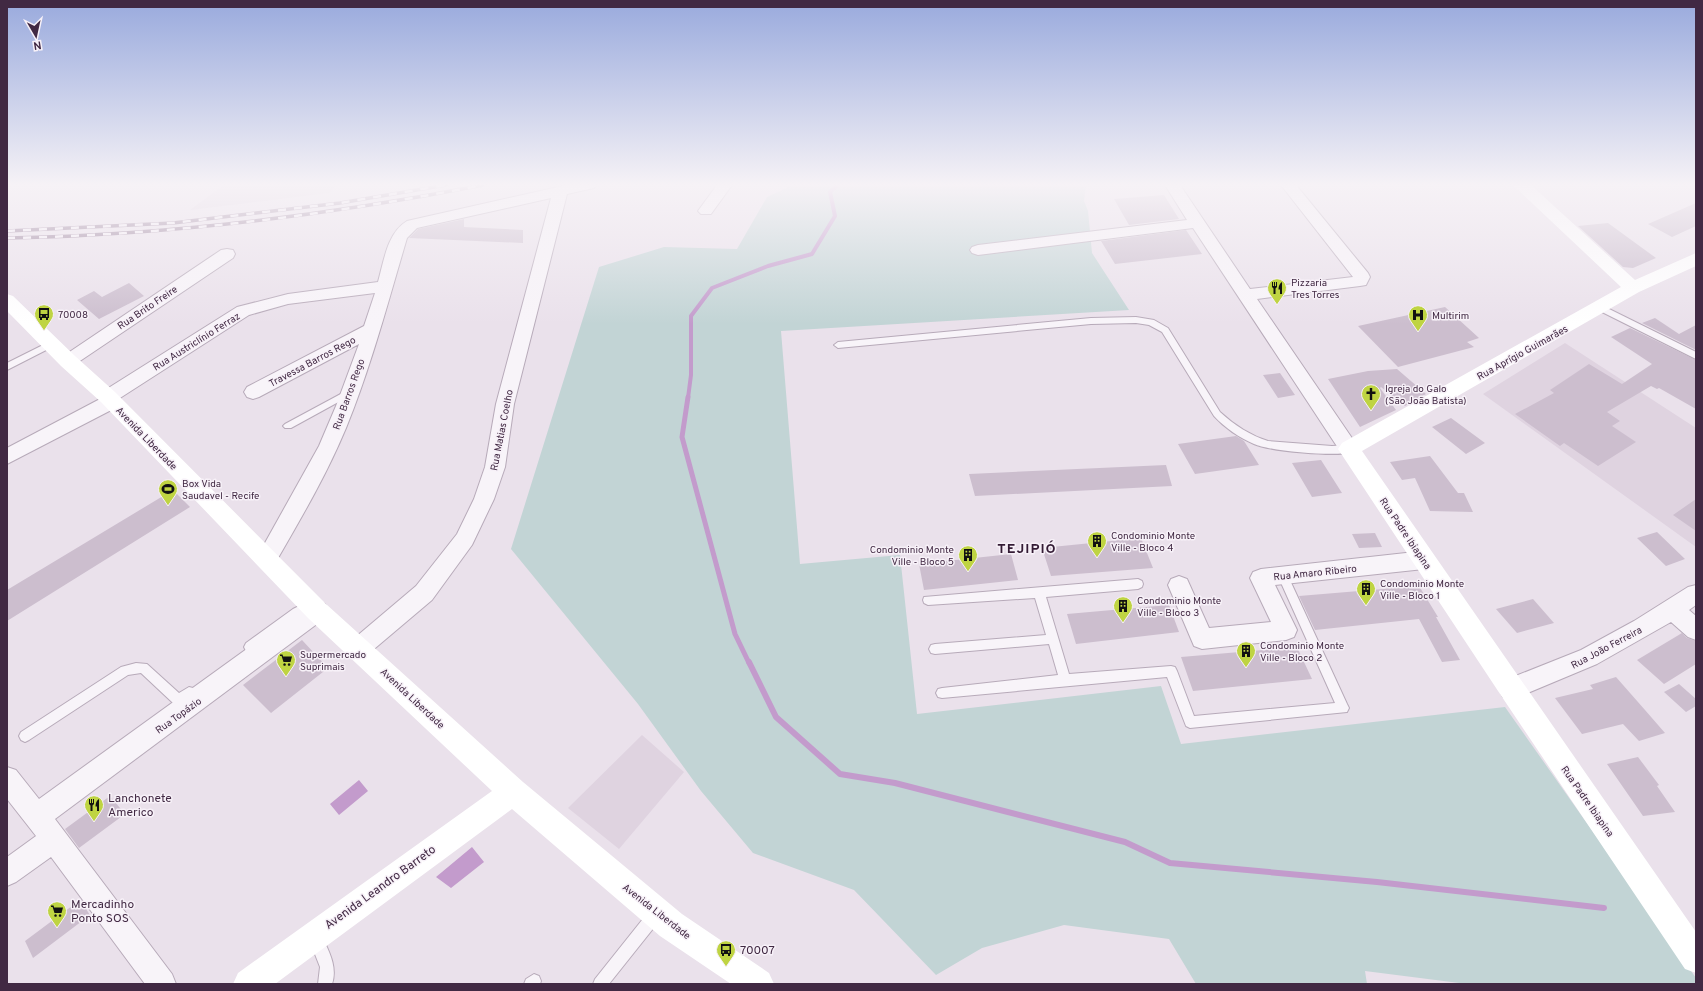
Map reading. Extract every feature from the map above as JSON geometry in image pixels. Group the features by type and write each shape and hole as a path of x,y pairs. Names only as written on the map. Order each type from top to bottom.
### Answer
{"main road":[{"path":"1571,231 1633,288"},
{"name":"Rua Aprígio Guimarães","path":"1349,449 1601,308 1633,288 1696,259"},
{"name":"Avenida Liberdade","path":"7,300 68,361 110,399 142,434 314,608 359,648 512,792 672,925 758,984"},
{"name":"Rua Padre Ibiapina","path":"1349,449 1511,689 1696,958"},
{"name":"Avenida Leandro Barreto","path":"249,984 314,935 512,792"}],"street":[{"name":"Rua Barros Rego","path":"267,559 316,470 336,430 350,392 399,238 404,231"},
{"name":"Rua Matias Coelho","path":"359,648 424,593 465,539 484,499 495,467 505,404 550,231"},
{"path":"978,250 1131,231"},
{"name":"Rua Padre Ibiapina","path":"1203,231 1349,449"},
{"path":"1246,295 1360,281 1362,277 1325,231"},
{"name":"Rua Brito Freire","path":"68,361 226,254"},
{"name":"Rua Austriclínio Ferraz","path":"7,457 110,399 243,311 288,299 384,286"},
{"name":"Travessa Barros Rego","path":"253,392 370,330"},
{"name":"Rua Amaro Ribeiro","path":"1179,585 1202,639 1286,630 1261,578 1424,560"},
{"name":"Rua João Ferreira","path":"1511,689 1589,657 1696,594"},
{"name":"Rua Topázio","path":"37,816 314,608"},
{"path":"1672,609 1696,630"},
{"path":"7,779 37,816 162,984"},
{"path":"7,873 54,839"}],"lane":[{"path":"1601,308 1696,356"},
{"path":"838,345 1091,321 1136,320 1151,322 1165,330 1217,414 1225,422 1258,442 1268,445 1332,450 1349,449"},
{"path":"7,367 51,344"},
{"path":"288,426 350,392"},
{"path":"942,692 1171,671 1190,722 1343,708 1283,576"},
{"path":"928,600 1039,593 1138,584"},
{"path":"1039,593 1065,680"},
{"path":"25,736 125,671 136,668 143,668 176,698 183,697 297,612 314,608"},
{"path":"935,649 1053,639"},
{"path":"600,984 657,913"},
{"path":"314,935 327,964 328,976 325,984"}],"shaded area":[{"path":"747,231 1090,231 1092,253 1129,310 781,331 800,564 900,555 917,714 1161,686 1181,744 1505,707 1696,978 1696,984 1467,984 1365,971 1367,984 1196,984 1169,939 1064,925 982,948 936,975 854,890 753,853 701,791 638,704 511,549 599,267 664,247 737,249"},
{"path":"1565,343 1696,428 1696,547 1483,394"},
{"path":"642,735 684,772 619,849 568,808"},
{"path":"359,780 368,791 339,815 330,804"},
{"path":"472,847 484,862 451,888 436,877"}],"building":[{"path":"416,231 523,231 523,243 409,238"},
{"path":"1187,231 1202,254 1115,264 1101,241"},
{"path":"1584,231 1619,231 1656,258 1633,268 1623,267"},
{"path":"1661,231 1685,231 1672,237"},
{"path":"129,283 144,296 99,319 77,300 94,291 102,297"},
{"name":"Multirim","path":"1445,307 1479,338 1467,342 1474,347 1398,367 1358,326"},
{"path":"1655,318 1679,334 1696,325 1696,350 1642,323"},
{"path":"1630,328 1696,360 1696,409 1659,388 1657,389 1651,386 1607,412 1620,421 1612,426 1636,442 1598,466 1564,443 1560,446 1515,414 1554,393 1550,390 1589,364 1622,384 1652,364 1611,337"},
{"name":"Igreja do Galo (São João Batista)","path":"1397,369 1426,394 1405,406 1381,387 1380,388 1396,410 1360,427 1328,379 1368,371"},
{"path":"1280,373 1295,395 1278,398 1263,375"},
{"path":"1451,418 1485,443 1466,454 1432,427"},
{"path":"1236,436 1244,441 1259,465 1195,474 1178,444"},
{"path":"1430,456 1458,493 1464,493 1473,512 1430,511 1415,478 1402,480 1390,462"},
{"path":"1321,460 1342,493 1312,497 1292,463"},
{"path":"1166,465 1172,486 975,496 969,474"},
{"path":"173,490 190,507 7,621 7,590"},
{"path":"1696,499 1696,531 1673,515"},
{"path":"1657,532 1685,559 1666,566 1637,538"},
{"path":"1375,533 1382,547 1359,548 1352,534"},
{"name":"Condominio Monte Ville - Bloco 4","path":"1141,538 1153,568 1051,576 1042,548"},
{"name":"Condominio Monte Ville - Bloco 5","path":"1011,554 1018,580 924,590 919,564"},
{"name":"Condominio Monte Ville - Bloco 1","path":"1419,586 1438,617 1436,617 1460,660 1442,662 1419,619 1315,630 1299,596"},
{"path":"1533,599 1554,623 1517,633 1496,609"},
{"name":"Condominio Monte Ville - Bloco 3","path":"1169,605 1179,632 1076,644 1067,614"},
{"path":"1682,633 1687,638 1696,641 1696,664 1664,684 1637,660"},
{"name":"Supermercado Suprimais","path":"302,640 328,668 271,713 243,685"},
{"name":"Condominio Monte Ville - Bloco 2","path":"1297,647 1312,679 1193,691 1181,657"},
{"path":"1616,677 1665,733 1639,741 1623,724 1582,734 1555,698 1593,689 1590,685"},
{"path":"1679,684 1696,699 1696,706 1686,712 1664,692"},
{"path":"1638,757 1659,785 1657,786 1675,812 1643,816 1607,764"},
{"name":"Lanchonete Americo","path":"110,796 125,814 79,848 65,829"},
{"name":"Mercadinho Ponto SOS","path":"80,900 90,915 33,958 25,941"}],"waterway":[{"path":"688,398 691,375 691,316 712,288 768,266 812,254 826,231"},
{"path":"688,397 682,437 735,634 749,663"},
{"path":"749,662 776,717 840,774 895,783 1125,842 1170,863 1377,882 1604,908"}],"railway":[{"path":"7,238 149,231"}],"place":[{"name":"Pizzaria Tres Torres","path":"1277,305"},
{"name":"70008","path":"44,331"},
{"name":"Multirim","path":"1418,332"},
{"name":"Igreja do Galo (São João Batista)","path":"1371,411"},
{"name":"Box Vida Saudavel - Recife","path":"168,506"},
{"name":"Condominio Monte Ville - Bloco 4","path":"1097,558"},
{"name":"Condominio Monte Ville - Bloco 5","path":"968,572"},
{"name":"Condominio Monte Ville - Bloco 1","path":"1366,606"},
{"name":"Condominio Monte Ville - Bloco 3","path":"1123,623"},
{"name":"Condominio Monte Ville - Bloco 2","path":"1246,668"},
{"name":"Supermercado Suprimais","path":"286,677"},
{"name":"Lanchonete Americo","path":"94,822"},
{"name":"Mercadinho Ponto SOS","path":"57,928"},
{"name":"70007","path":"726,967"}],"district":[{"name":"TEJIPIÓ","path":"1027,548"}]}
